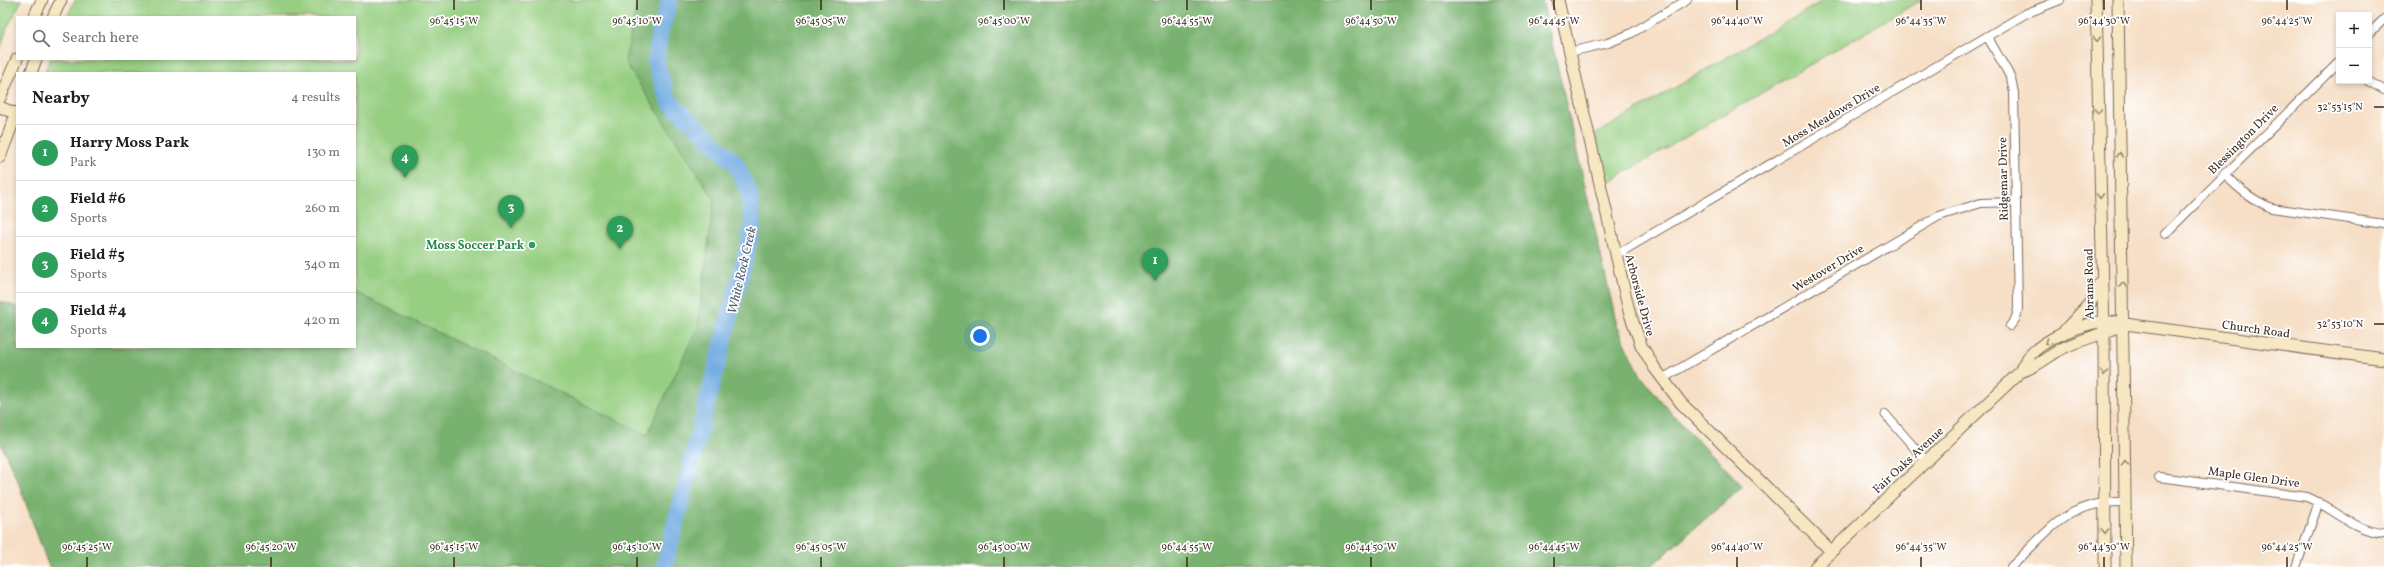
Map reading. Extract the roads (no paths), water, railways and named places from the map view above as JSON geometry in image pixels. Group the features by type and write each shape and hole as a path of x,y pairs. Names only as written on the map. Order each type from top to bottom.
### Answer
{"street":[{"path":"35,16 42,0"},
{"path":"53,16 61,0"},
{"name":"Arborside Drive","path":"1558,0 1629,311 1641,345 1662,379 1680,403 1831,551"},
{"path":"1570,52 1608,43 1630,34 1687,0"},
{"name":"Moss Meadows Drive","path":"1616,255 1987,36 2037,8 2060,0"},
{"name":"Abrams Road","path":"2096,0 2104,334 2105,567"},
{"path":"2118,0 2124,324 2126,567"},
{"path":"2372,31 2384,19"},
{"name":"Ridgemar Drive","path":"1987,36 2011,78 2014,93 2018,308 2016,318 2010,326"},
{"path":"0,98 17,60"},
{"path":"31,72 36,60"},
{"name":"Blessington Drive","path":"2165,234 2336,65"},
{"path":"2372,83 2384,90"},
{"path":"0,107 16,113"},
{"path":"0,157 16,116"},
{"path":"2224,174 2243,193 2257,202 2272,208 2384,224"},
{"name":"Westover Drive","path":"1662,379 1939,216 1981,203 2015,202"},
{"path":"2061,334 2091,302 2102,275"},
{"name":"Fair Oaks Avenue","path":"1815,567 2020,372 2023,363 2046,343 2061,334 2078,327 2103,322 2124,324"},
{"name":"Fair Oaks Avenue","path":"2020,372 2031,370 2065,348 2104,334 2124,324"},
{"name":"Church Road","path":"2124,324 2384,359"},
{"path":"1885,414 1926,461"},
{"name":"Maple Glen Drive","path":"2159,477 2298,495 2319,502 2353,525 2368,531 2384,533"},
{"path":"2011,567 2065,516 2076,509 2105,501 2126,502"},
{"path":"2296,567 2319,502"}],"waterway":[{"name":"White Rock Creek","path":"664,567 753,227 749,193 736,164 669,101 656,64 659,35 670,0"}],"place":[{"name":"Field #4","path":"405,178"},
{"name":"Field #5","path":"511,228"},
{"name":"Moss Soccer Park","path":"532,245"},
{"name":"Field #6","path":"620,249"},
{"name":"Harry Moss Park","path":"1155,281"}]}
